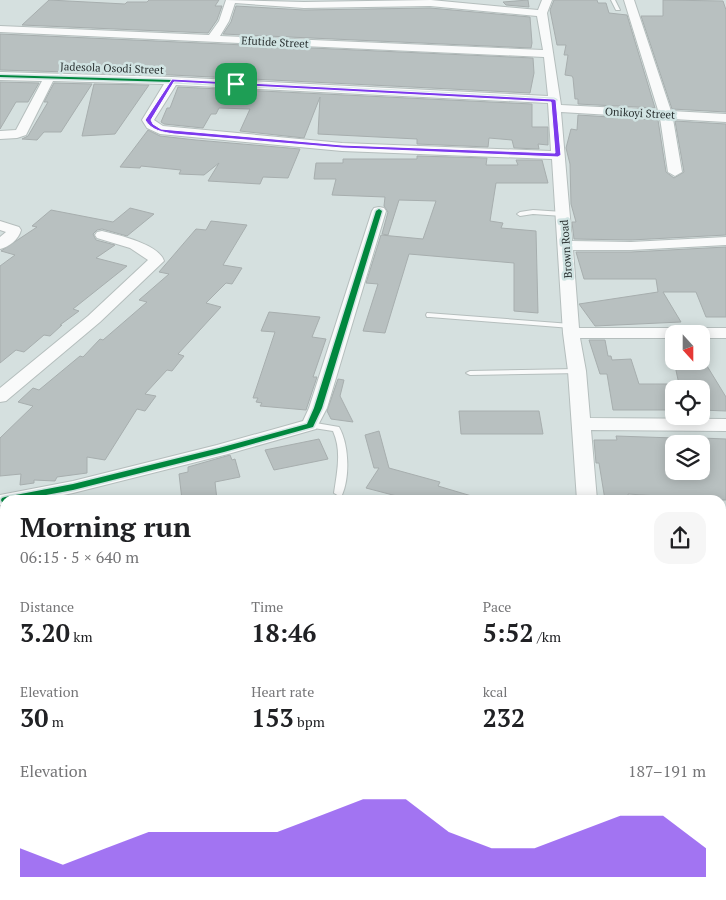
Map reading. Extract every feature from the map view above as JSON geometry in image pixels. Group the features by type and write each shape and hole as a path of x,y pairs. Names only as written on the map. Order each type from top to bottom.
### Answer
{"street":[{"path":"213,38 224,21 232,0"},
{"path":"237,0 304,2 428,1 544,7"},
{"path":"629,0 666,115 676,172"},
{"name":"Brown Road","path":"544,7 554,104 571,329 577,371 587,495"},
{"name":"Efutide Street","path":"0,29 549,54"},
{"name":"Jadesola Osodi Street","path":"0,76 172,81 554,104"},
{"path":"0,135 21,132 49,78"},
{"path":"172,81 148,120 151,125 160,130 342,146 558,155"},
{"name":"Onikoyi Street","path":"554,104 666,115 726,118"},
{"path":"73,494 310,425 318,408 379,212"},
{"path":"0,225 14,230 14,234 0,245"},
{"path":"0,397 94,319 156,261 155,257 135,245 102,235"},
{"path":"566,244 631,246 726,241"},
{"path":"571,329 726,333"},
{"path":"580,424 726,425"}],"lane":[{"path":"613,0 618,9"},
{"path":"520,214 533,212 563,214"},
{"path":"430,315 571,329"},
{"path":"470,373 577,371"},
{"path":"310,425 336,429 341,438 344,448 339,493"}],"building":[{"path":"49,0 125,4 127,2 147,2 149,0 219,0 215,6 222,6 217,20 208,33 22,25"},
{"path":"528,0 529,7 506,5 503,2"},
{"path":"554,0 597,0 598,3 606,3 609,13 627,15 655,108 578,104 578,99 575,99 573,78 572,76 565,75 568,55 564,55 566,45 557,45 550,10"},
{"path":"663,0 723,1 726,10 726,112 672,109 641,16 663,16"},
{"path":"236,6 304,10 430,8 530,17 532,43 531,48 223,34 231,22"},
{"path":"0,34 533,58 534,73 530,93 172,75 0,70"},
{"path":"0,82 39,83 28,102 16,102 0,129"},
{"path":"54,83 92,84 61,132 44,132 37,140 22,139 28,136 48,102 44,102"},
{"path":"94,84 149,85 115,134 82,136"},
{"path":"178,87 532,104 532,127 548,127 548,145 538,144 539,149 514,148 512,140 489,138 488,147 417,144 417,139 318,134 320,97 304,138 240,131 250,109 219,108 216,114 211,114 203,128 164,124 161,122 167,108 170,108"},
{"path":"578,115 658,120 666,172 674,178 684,172 675,121 726,124 726,235 631,240 574,239 572,222 576,222 571,204 570,164 566,148 571,129 577,130"},
{"path":"148,130 160,136 300,149 288,178 263,177 260,184 208,181 219,163 204,175 179,174 181,170 141,166 140,168 120,167"},
{"path":"417,156 487,158 486,165 518,165 516,160 542,160 548,183 496,183 490,221 503,223 501,228 536,231 538,313 514,311 514,263 409,254 385,333 363,331 378,284 366,283 381,235 423,239 436,201 399,200 388,235 382,234 388,212 384,206 385,197 332,195 336,179 314,179 316,163 343,163 343,159 417,159"},
{"path":"130,208 154,214 127,236 102,229 97,230 93,234 96,240 115,245 96,258 127,266 73,309 79,311 60,325 62,325 50,336 44,335 24,352 16,350 0,363 0,266 15,255 1,251 37,227 32,226 51,210 113,222"},
{"path":"211,221 247,225 223,265 242,268 232,284 226,283 206,303 221,307 178,354 184,356 172,371 167,370 145,394 156,396 145,411 137,409 105,460 87,457 87,473 57,477 55,481 34,480 34,483 20,485 21,474 0,476 0,438 33,406 18,402 33,388 39,390 80,356 83,357 100,339 103,340 147,302 139,300 169,274 159,272 196,229 206,230"},
{"path":"726,247 726,317 706,317 696,292 663,292 681,322 595,326 579,304 658,292 656,279 584,279 576,252 631,252"},
{"path":"269,312 320,317 312,337 326,339 313,377 317,377 306,410 260,406 262,403 256,402 258,398 253,398 275,332 261,331"},
{"path":"589,340 605,340 608,356 611,356 612,360 631,359 639,384 665,384 665,410 613,410 607,374 600,374"},
{"path":"676,370 710,370 726,397 726,411 710,410 710,380 678,380"},
{"path":"338,379 344,380 340,396 353,422 331,419 327,411"},
{"path":"459,411 539,411 543,434 461,434"},
{"path":"379,431 389,468 440,482 438,486 468,495 393,495 366,488 379,468 374,468 365,435"},
{"path":"616,436 665,438 665,480 710,480 710,438 726,439 726,495 604,495 599,463 596,463 594,440 617,440"},
{"path":"319,439 328,459 274,470 265,450"},
{"path":"230,455 232,460 235,459 240,477 215,482 216,495 181,495 179,474 188,472 188,467"}],"cycle path":[{"path":"0,76 172,81 554,100"},
{"path":"31,495 73,487 221,450 310,425 318,408 379,211"}],"route":[{"path":"172,81 236,84 554,100 558,155 422,151 174,133 160,130 151,125 148,120 172,81"}]}
